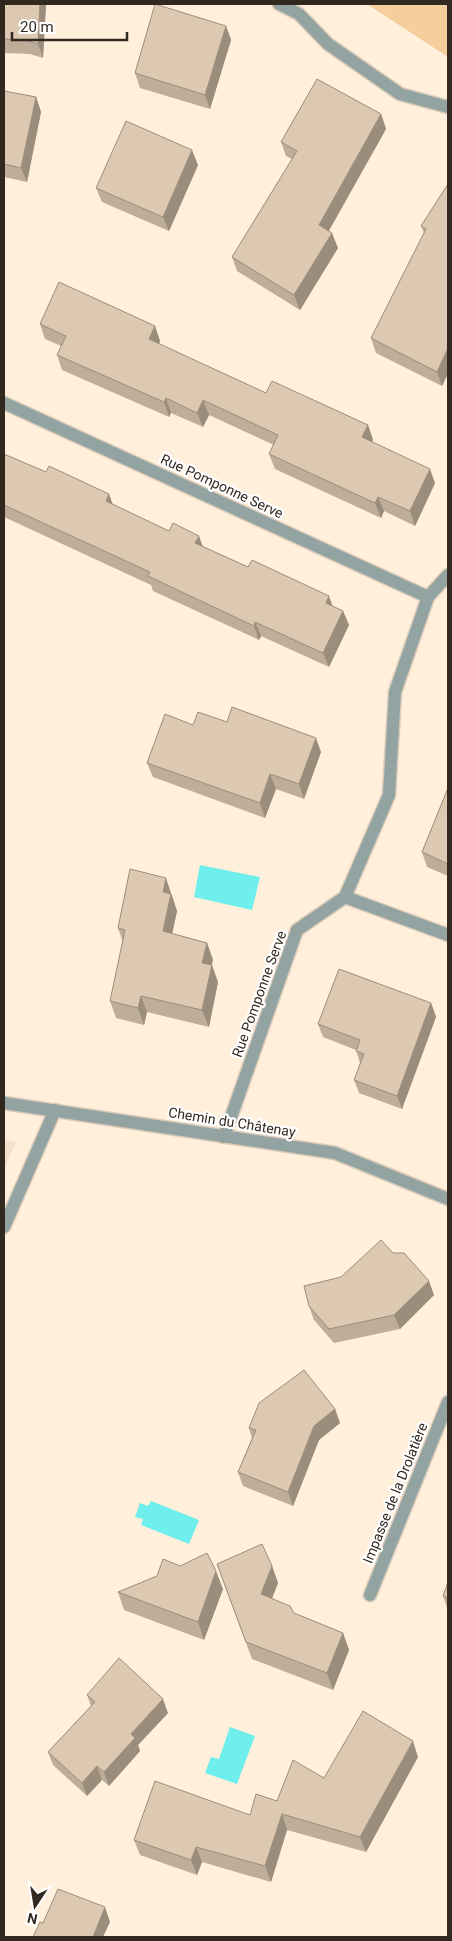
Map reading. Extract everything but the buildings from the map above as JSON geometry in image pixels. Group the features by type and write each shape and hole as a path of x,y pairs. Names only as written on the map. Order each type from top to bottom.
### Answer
{"street":[{"path":"279,4 299,14 328,44 400,94 448,107"},
{"name":"Rue Pomponne Serve","path":"4,403 428,597"},
{"path":"448,575 428,597 395,692 389,795 345,897 448,935"},
{"name":"Rue Pomponne Serve","path":"224,1137 296,930 345,897"},
{"name":"Chemin du Châtenay","path":"4,1103 335,1153 448,1199"},
{"path":"4,1227 55,1110"},
{"name":"Impasse de la Drolatière","path":"370,1595 448,1402"}],"shaded area":[{"path":"367,4 448,4 448,57"},
{"path":"4,1140 16,1142 4,1169"}],"water":[{"path":"200,865 260,877 252,910 194,897"},
{"path":"151,1501 199,1520 189,1544 141,1525 143,1519 135,1517 140,1503 148,1506"},
{"path":"230,1727 255,1736 237,1784 205,1773 211,1757 219,1759"}]}
